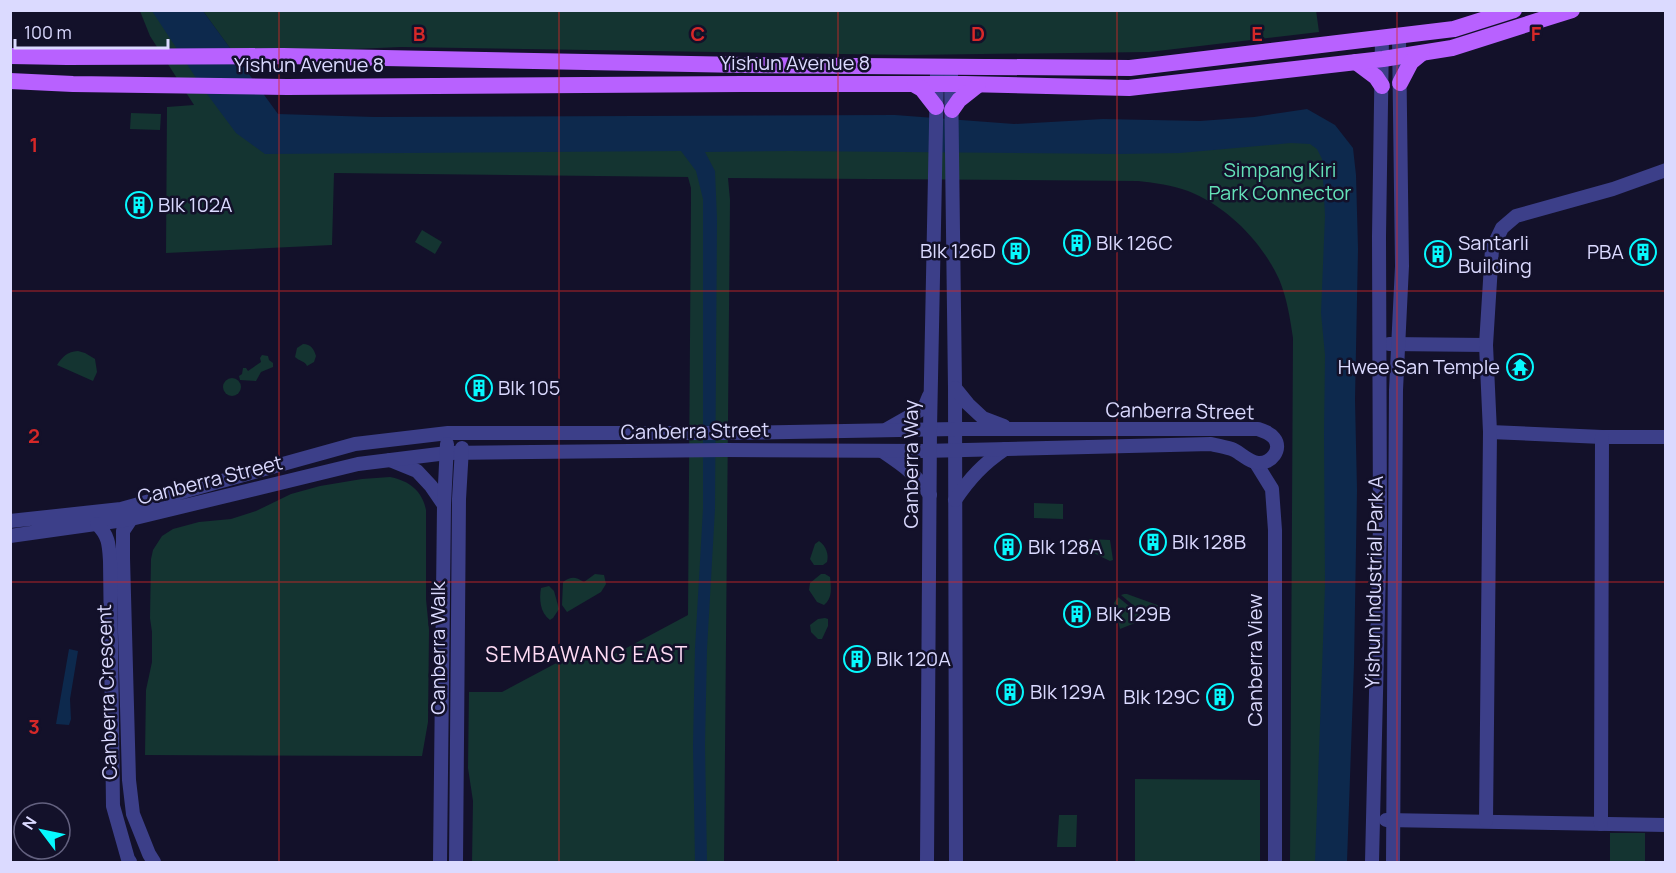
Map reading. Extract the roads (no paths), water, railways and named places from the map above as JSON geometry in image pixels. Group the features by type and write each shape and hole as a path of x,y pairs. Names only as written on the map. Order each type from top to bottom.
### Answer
{"main road":[{"name":"Yishun Avenue 8","path":"10,56 283,56 743,65 1130,68 1454,29 1514,10"},
{"name":"Yishun Avenue 8","path":"10,81 287,87 730,84 1129,88 1391,58 1452,48 1572,10"},
{"path":"1400,83 1411,62 1422,52"},
{"path":"1356,62 1376,76 1382,86"},
{"path":"915,85 944,110 978,85"}],"street":[{"name":"Yishun Industrial Park A","path":"1372,862 1380,525 1379,236 1382,86 1399,36"},
{"name":"Yishun Industrial Park A","path":"1382,38 1400,83 1401,266 1397,344 1393,862"},
{"name":"Canberra Way","path":"944,66 944,110 953,161 956,862"},
{"name":"Canberra Way","path":"927,862 930,429 935,160 944,110"},
{"path":"1486,821 1490,432 1486,345 1492,249 1502,228 1516,216 1613,189 1665,170"},
{"path":"1379,344 1486,345"},
{"path":"955,388 983,418 1011,429"},
{"path":"885,430 924,408 931,390"},
{"name":"Canberra Street","path":"10,521 125,516 358,464 447,453 954,450 1211,444 1233,449 1256,463 1263,463 1273,457 1277,441 1273,436 1258,429 448,433 355,444 125,516 97,524 10,536"},
{"path":"1490,432 1665,437"},
{"name":"Canberra Walk","path":"440,862 444,505 448,433"},
{"name":"Canberra Walk","path":"456,862 459,510 463,433"},
{"path":"1601,824 1602,437"},
{"path":"955,500 975,472 1006,449"},
{"path":"881,450 919,478 930,495"},
{"path":"388,459 417,471 444,505"},
{"name":"Canberra View","path":"1256,463 1272,489 1275,530 1275,862"},
{"name":"Canberra Crescent","path":"125,516 123,558 129,780 133,814 154,862"},
{"name":"Canberra Crescent","path":"97,524 105,532 109,544 113,806 130,862"},
{"path":"1372,820 1665,825"}],"water":[{"path":"152,11 203,11 278,114 374,117 895,115 1014,124 1103,119 1200,121 1254,117 1307,109 1335,125 1353,148 1358,249 1354,664 1347,862 1315,862 1325,586 1325,355 1321,313 1325,216 1322,159 1317,149 1310,144 1291,143 1180,153 1120,154 705,152 715,171 717,219 715,509 707,649 705,745 707,862 695,862 693,746 695,648 703,509 703,199 696,171 681,151 265,154 236,133 204,90"},
{"path":"69,649 78,651 70,699 71,719 69,725 56,724"}],"place":[{"name":"Blk 102A","path":"139,205"},
{"name":"Blk 126C","path":"1077,243"},
{"name":"Blk 126D","path":"1016,251"},
{"name":"PBA","path":"1643,252"},
{"name":"Santarli Building","path":"1438,254"},
{"name":"Hwee San Temple","path":"1520,367"},
{"name":"Blk 105","path":"479,388"},
{"name":"Blk 128B","path":"1153,542"},
{"name":"Blk 128A","path":"1008,547"},
{"name":"Blk 129B","path":"1077,614"},
{"name":"Blk 120A","path":"857,659"},
{"name":"Blk 129A","path":"1010,692"},
{"name":"Blk 129C","path":"1220,697"}],"district":[{"name":"SEMBAWANG EAST","path":"587,655"}],"park label":[{"name":"Simpang Kiri Park Connector","path":"1280,182"}]}
